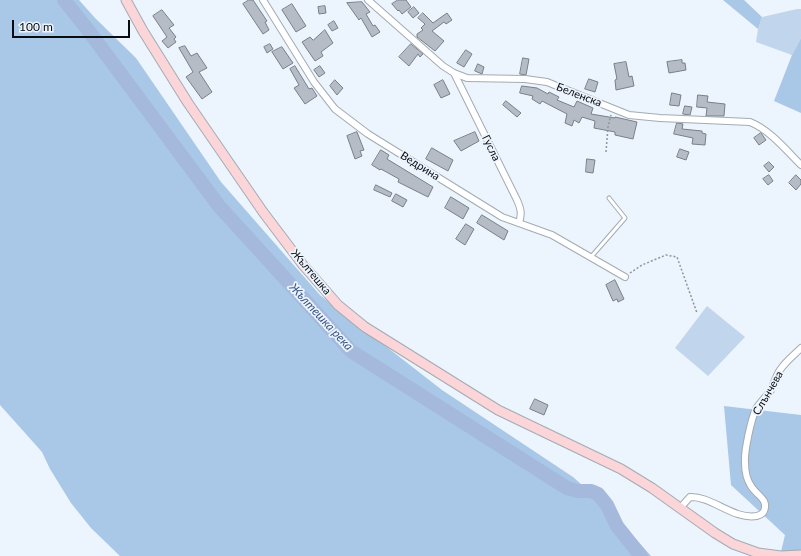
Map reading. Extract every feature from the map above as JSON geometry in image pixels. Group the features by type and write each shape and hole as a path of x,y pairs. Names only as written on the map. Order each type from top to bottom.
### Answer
{"main road":[{"name":"Жълтешка","path":"126,0 143,31 188,103 263,212 303,265 338,305 365,327 498,410 621,469 652,488 733,544 758,553 781,556 801,555"}],"street":[{"name":"Ведрина","path":"262,0 314,82 335,108 374,138 502,217 552,235 625,277"},
{"name":"Беленска","path":"368,0 444,66 454,73 466,78 525,79 547,82 629,115 660,118 750,122 758,125 766,131 798,159 801,165"},
{"name":"Гусла","path":"454,73 517,200 521,210 519,223"},
{"name":"Слънчева","path":"680,508 690,497 694,497 702,498 732,512 744,515 758,516 763,514 766,503 763,498 752,488 744,462 751,426 756,410 772,387 780,369 801,348"}],"lane":[{"path":"591,257 625,218 609,198"}],"path":[{"path":"606,152 608,127 613,108"},
{"path":"625,277 642,265 666,255 677,257 697,312"}],"shaded area":[{"path":"0,0 79,0 95,18 136,58 221,182 320,295 442,390 573,477 609,509 651,556 120,556 91,528 71,503 50,469 42,452 0,405"},
{"path":"723,0 744,0 762,17 758,29"},
{"path":"801,9 801,38 792,55 756,42 762,17"},
{"path":"801,38 801,113 774,101 792,55"},
{"path":"707,306 745,337 708,376 675,348"},
{"path":"724,406 801,415 801,556 780,556 785,535 731,485"}],"building":[{"path":"249,0 253,0 267,21 265,22 269,30 263,34 243,4"},
{"path":"398,0 406,0 411,7 402,14 392,4"},
{"path":"362,2 370,12 366,14 373,26 375,25 380,32 372,37 361,18 359,20 347,3"},
{"path":"292,4 306,26 296,32 282,10"},
{"path":"325,6 326,13 319,14 318,7"},
{"path":"414,7 419,13 413,18 408,12"},
{"path":"162,10 174,25 169,28 176,37 174,39 176,42 168,48 162,41 167,37 153,16"},
{"path":"423,13 433,23 447,13 452,20 446,24 444,22 432,31 444,41 435,51 417,37 417,34 423,30 421,28 425,24 418,18"},
{"path":"334,21 338,28 332,31 328,25"},
{"path":"325,30 333,43 321,52 323,56 315,61 302,42 310,37 313,40"},
{"path":"270,44 273,49 267,53 264,47"},
{"path":"411,44 423,54 420,57 418,54 409,66 399,57"},
{"path":"185,46 191,56 197,53 207,68 199,72 212,92 202,99 186,77 193,72 179,48"},
{"path":"282,47 293,63 283,69 272,52"},
{"path":"466,50 472,54 464,67 457,63"},
{"path":"523,58 529,59 526,75 520,74"},
{"path":"682,60 682,63 685,63 686,70 669,73 667,62"},
{"path":"626,62 629,77 632,76 634,86 616,90 615,80 617,79 614,64"},
{"path":"478,64 484,67 482,74 475,71"},
{"path":"295,66 309,89 312,88 317,96 305,104 294,88 299,85 290,69"},
{"path":"320,66 325,73 319,77 314,70"},
{"path":"589,79 598,82 595,92 585,89"},
{"path":"335,80 343,88 337,95 330,86"},
{"path":"443,80 450,94 441,98 434,85"},
{"path":"522,86 537,88 548,94 549,92 559,97 557,100 574,107 577,101 593,108 591,114 637,122 633,139 615,135 615,132 594,128 595,121 582,117 579,123 574,120 572,126 565,123 567,114 542,101 540,104 532,99 533,96 520,93"},
{"path":"672,93 681,95 679,106 670,105"},
{"path":"698,95 708,96 707,102 725,104 724,116 706,116 707,108 697,107"},
{"path":"506,101 521,113 517,117 503,105"},
{"path":"685,106 692,107 690,115 683,114"},
{"path":"677,123 683,124 682,129 702,131 702,133 706,134 705,145 692,144 693,138 674,134"},
{"path":"357,132 364,150 360,151 362,156 355,159 347,136"},
{"path":"475,132 479,141 461,151 454,141"},
{"path":"761,133 766,140 759,145 754,138"},
{"path":"432,148 453,160 448,171 426,159"},
{"path":"680,149 689,152 686,160 677,157"},
{"path":"381,150 389,155 387,159 433,187 428,197 398,182 399,179 372,165"},
{"path":"587,159 595,160 593,173 586,172"},
{"path":"769,162 774,167 769,172 764,166"},
{"path":"769,175 773,181 768,185 763,179"},
{"path":"796,175 801,180 801,184 796,190 789,183"},
{"path":"376,185 392,193 390,197 374,190"},
{"path":"396,194 407,200 403,207 392,201"},
{"path":"451,197 469,208 463,219 445,208"},
{"path":"482,215 508,231 504,240 477,223"},
{"path":"466,224 474,229 465,245 456,239"},
{"path":"615,280 624,299 618,302 617,299 613,301 606,285"},
{"path":"535,399 548,405 544,415 530,409"}],"waterway":[{"name":"Жълтешка река","path":"64,0 219,206 351,351 567,488 578,491 591,491 598,494 607,505 617,526 641,556"}]}
